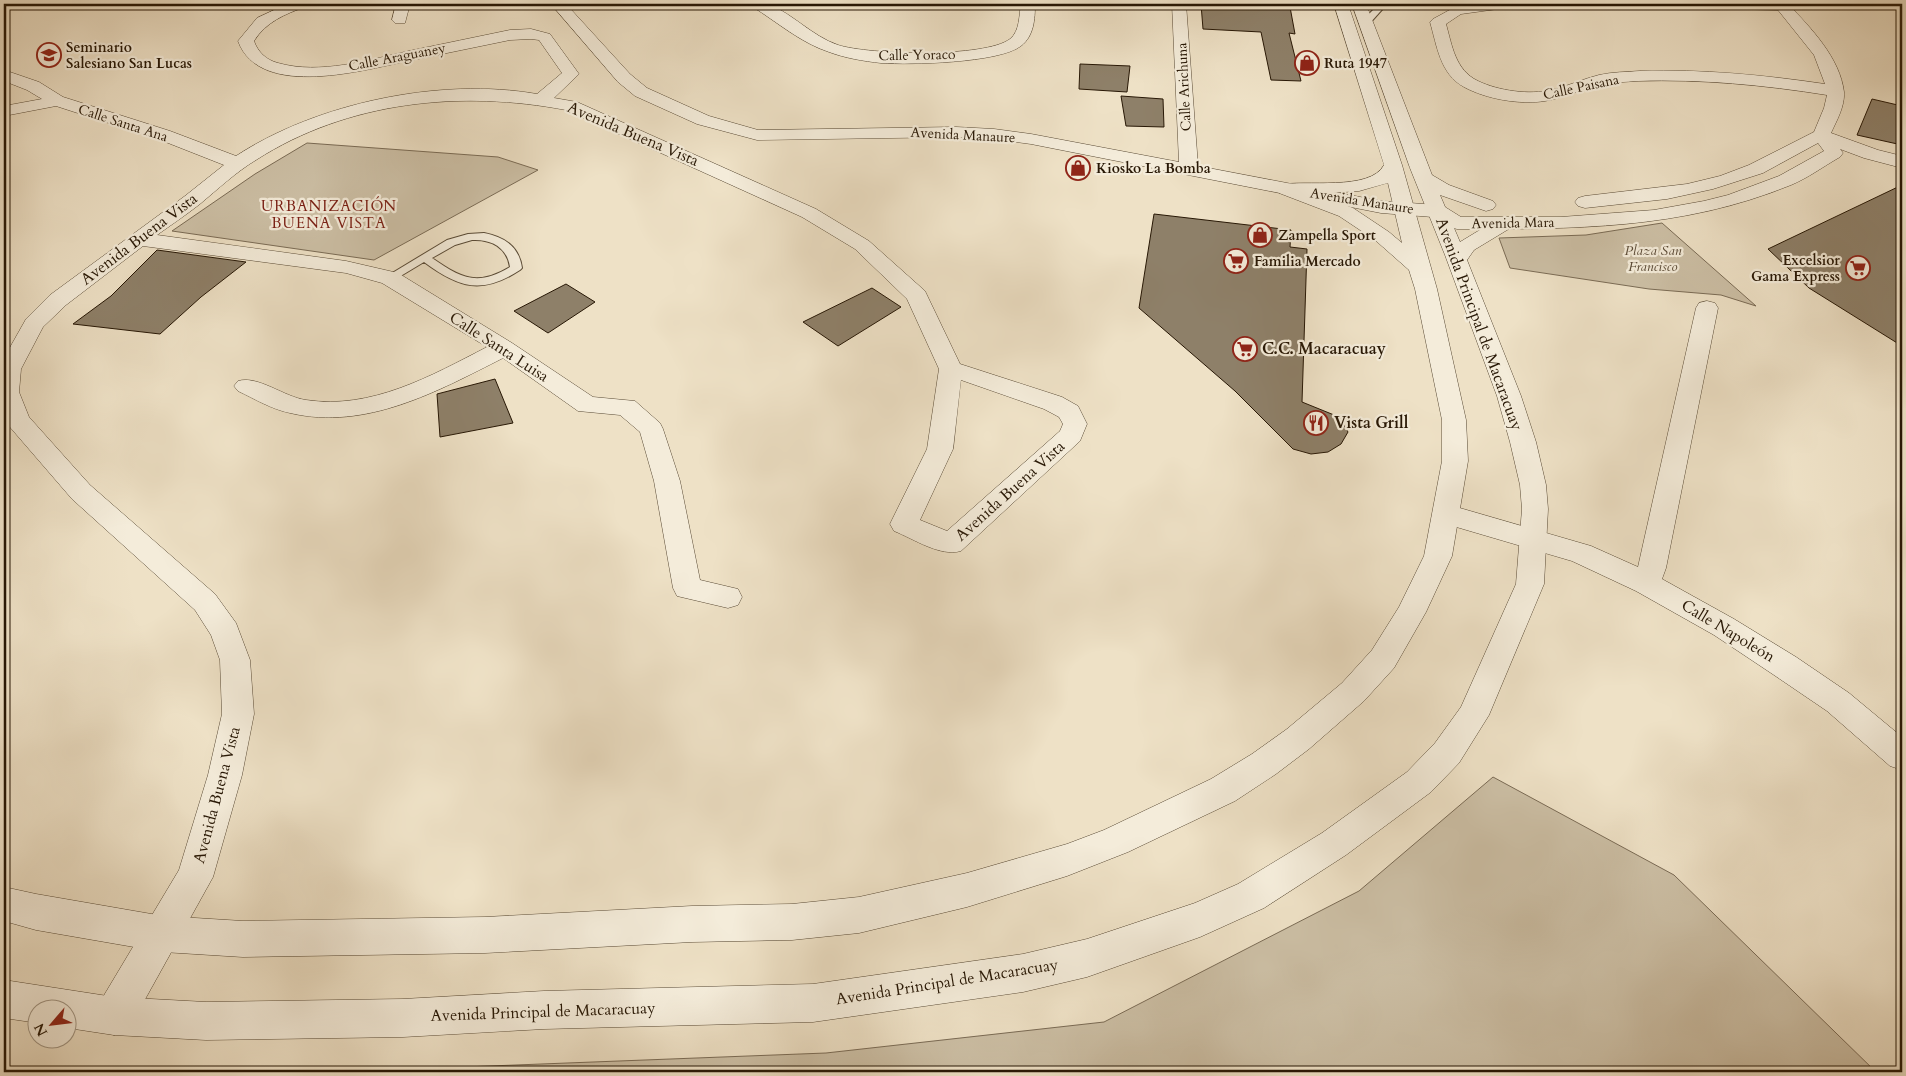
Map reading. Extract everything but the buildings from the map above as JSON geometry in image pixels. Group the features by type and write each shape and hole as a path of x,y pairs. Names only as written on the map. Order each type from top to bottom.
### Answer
{"street":[{"name":"Calle Araguaney","path":"300,4 263,19 252,29 246,41 249,51 274,68 320,70 378,62 510,35 531,34 544,37 571,74 542,99"},
{"path":"400,20 403,4"},
{"name":"Avenida Manaure","path":"558,4 624,78 641,92 703,120 757,134 812,137 920,132 994,134 1031,139 1381,207 1438,211"},
{"name":"Calle Yoraco","path":"758,4 827,46 866,56 898,58 967,54 1008,48 1016,43 1026,27 1028,4"},
{"name":"Calle Arichuna","path":"1180,4 1189,170"},
{"name":"Avenida Principal de Macaracuay","path":"4,904 36,912 163,934 243,939 339,939 485,935 692,924 792,922 859,915 967,890 1067,860 1116,841 1223,790 1271,759 1353,692 1383,659 1411,612 1438,556 1455,461 1455,433 1426,289 1393,165 1341,4"},
{"name":"Avenida Principal de Macaracuay","path":"78,1011 114,1016 206,1021 403,1018 544,1010 814,1003 1014,975 1087,958 1200,919 1251,896 1334,844 1419,782 1447,753 1473,715 1530,584 1536,509 1523,442 1509,396 1424,179 1367,21 1359,4"},
{"name":"Calle Paisana","path":"1505,4 1456,10 1438,22 1448,58 1455,72 1465,81 1515,95 1544,96 1601,80 1647,76 1730,78 1836,91"},
{"path":"1685,4 1781,5 1823,54 1836,91 1834,107 1821,135"},
{"path":"4,75 33,86 57,101"},
{"name":"Avenida Buena Vista","path":"114,1016 195,877 225,775 238,714 235,660 225,631 205,602 81,492 18,420 7,392 9,369 34,324 58,300 257,151 297,131 341,116 415,98 456,94 513,95 542,99 580,109 700,162 808,213 862,245 917,296 950,370 940,450 904,524 951,544 1071,435 1075,424 1069,412 1053,403 950,370"},
{"name":"Calle Santa Ana","path":"4,111 57,101 164,136 239,164"},
{"path":"1821,135 1902,149"},
{"path":"1821,135 1871,154 1902,162"},
{"name":"Avenida Mara","path":"1506,214 1457,223 1438,211 1449,205 1486,205 1506,214 1561,222 1654,216 1735,200 1786,180 1834,153 1821,135 1802,142 1748,172 1721,182 1650,197 1567,203"},
{"path":"1286,189 1356,186 1371,183 1388,175 1393,165"},
{"path":"1424,179 1442,189 1486,205"},
{"path":"1286,189 1346,212 1382,236 1419,268"},
{"path":"1457,260 1467,246 1506,214"},
{"name":"Calle Santa Luisa","path":"139,239 328,264 390,278 504,348 587,405 626,407 651,429 668,481 687,588 728,597"},
{"path":"1646,583 1652,568 1707,308"},
{"path":"246,386 291,405 317,410 346,408 404,396 504,348"},
{"name":"Calle Napoleón","path":"1446,514 1581,553 1646,583 1724,627 1785,666 1838,702 1902,756"},
{"path":"4,999 28,1003"}],"lane":[{"path":"1367,21 1383,4"},
{"path":"390,278 425,258 467,237 489,237 505,244 515,257 516,268 504,277 485,282 465,283 452,277 425,258"}],"green space":[{"path":"307,143 498,157 538,170 374,260 172,231 255,174"},
{"name":"Plaza San Francisco","path":"1662,223 1756,306 1721,295 1649,289 1510,268 1499,238 1586,235"},
{"path":"1493,777 1674,875 1876,1072 440,1072 438,1068 826,1053 1104,1022 1359,891"}],"place":[{"name":"Seminario Salesiano San Lucas","path":"49,55"},
{"name":"Ruta 1947","path":"1307,63"},
{"name":"Kiosko La Bomba","path":"1078,168"},
{"name":"Zampella Sport","path":"1260,235"},
{"name":"Familia Mercado","path":"1236,261"},
{"name":"Excelsior Gama Express","path":"1858,268"},
{"name":"C.C. Macaracuay","path":"1245,349"},
{"name":"Vista Grill","path":"1316,423"}],"district":[{"name":"URBANIZACIÓN BUENA VISTA","path":"329,214"}]}
